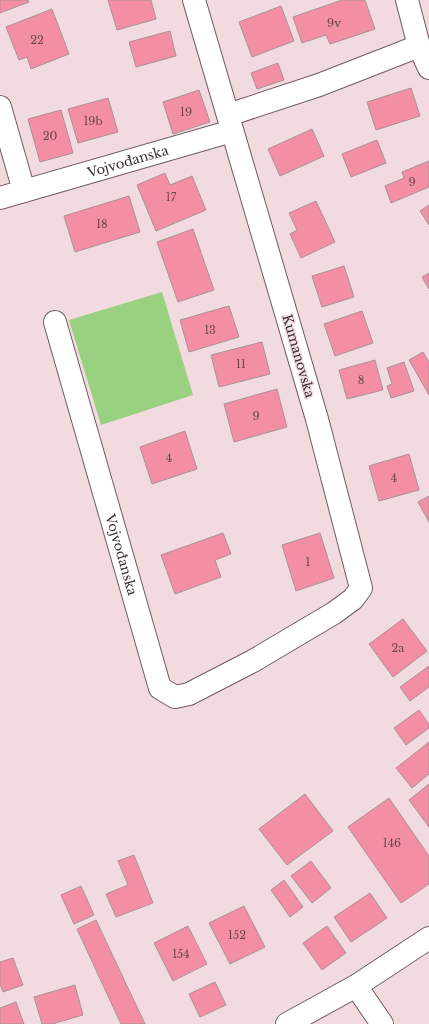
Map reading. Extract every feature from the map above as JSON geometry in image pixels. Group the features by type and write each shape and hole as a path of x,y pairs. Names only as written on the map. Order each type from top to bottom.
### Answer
{"street":[{"name":"Kumanovska","path":"194,0 317,419 361,588 353,599 334,613 253,661"},
{"path":"407,0 419,46 429,68"},
{"name":"Vojvođanska","path":"0,198 230,123 319,85 419,46"},
{"path":"0,107 24,191"},
{"name":"Vojvođanska","path":"55,322 160,688 175,697 190,694 253,661"},
{"path":"287,1024 356,986 429,938"},
{"path":"356,986 382,1024"}],"green space":[{"path":"162,292 193,395 101,425 69,320"}],"building":[{"path":"0,0 28,0 29,2 0,13"},
{"path":"108,0 151,0 156,19 117,30"},
{"path":"342,0 365,0 375,29 330,44 326,35 302,43 293,17"},
{"path":"281,6 294,41 252,57 239,22"},
{"path":"52,9 69,54 31,69 27,57 19,60 6,27"},
{"path":"170,31 176,56 136,67 129,42"},
{"path":"278,63 284,80 257,89 251,73"},
{"path":"411,88 420,116 376,130 367,102"},
{"path":"199,90 210,122 173,134 163,102"},
{"path":"108,98 118,132 78,143 68,109"},
{"path":"61,110 73,153 40,162 28,119"},
{"path":"312,129 324,156 280,176 268,149"},
{"path":"377,140 386,163 351,177 342,154"},
{"path":"429,161 429,187 391,203 385,186 404,178 402,172"},
{"path":"165,173 170,185 192,176 206,210 156,231 137,185"},
{"path":"129,196 140,232 75,252 64,216"},
{"path":"316,201 335,242 301,258 290,234 297,230 289,213"},
{"path":"429,205 429,225 420,211"},
{"path":"193,229 214,290 178,302 157,242"},
{"path":"344,266 354,297 322,307 312,276"},
{"path":"429,273 429,289 422,277"},
{"path":"229,306 239,337 189,352 180,320"},
{"path":"362,311 373,343 335,356 324,324"},
{"path":"262,342 270,374 219,387 211,355"},
{"path":"423,352 429,362 429,395 409,360"},
{"path":"375,360 383,390 347,399 339,370"},
{"path":"404,362 414,391 391,398 387,386 392,384 387,368"},
{"path":"277,389 287,427 234,442 224,404"},
{"path":"185,431 197,469 152,484 140,447"},
{"path":"409,454 419,490 379,501 369,466"},
{"path":"429,496 429,522 418,502"},
{"path":"223,533 231,554 215,560 221,577 175,594 161,555"},
{"path":"320,533 334,578 296,591 282,545"},
{"path":"403,619 427,651 393,677 369,644"},
{"path":"429,666 429,687 410,701 400,687"},
{"path":"419,710 429,724 429,728 406,745 394,728"},
{"path":"429,742 429,774 412,788 396,768"},
{"path":"429,784 429,827 409,800"},
{"path":"305,794 333,831 287,865 259,829"},
{"path":"389,798 429,856 429,884 401,903 348,827"},
{"path":"134,855 153,903 116,917 106,894 128,885 118,861"},
{"path":"311,861 331,888 312,903 291,876"},
{"path":"284,880 303,907 290,917 271,890"},
{"path":"81,886 94,915 74,924 61,895"},
{"path":"370,893 387,918 351,942 334,917"},
{"path":"244,906 265,947 230,964 209,923"},
{"path":"96,920 145,1024 121,1024 77,929"},
{"path":"188,926 207,964 173,981 154,943"},
{"path":"327,926 346,953 322,970 303,943"},
{"path":"13,958 23,985 3,992 0,984 0,962"},
{"path":"215,982 226,1005 200,1017 189,994"},
{"path":"75,985 83,1015 52,1024 42,1024 34,997"},
{"path":"16,1002 24,1024 0,1024 0,1008"}]}
